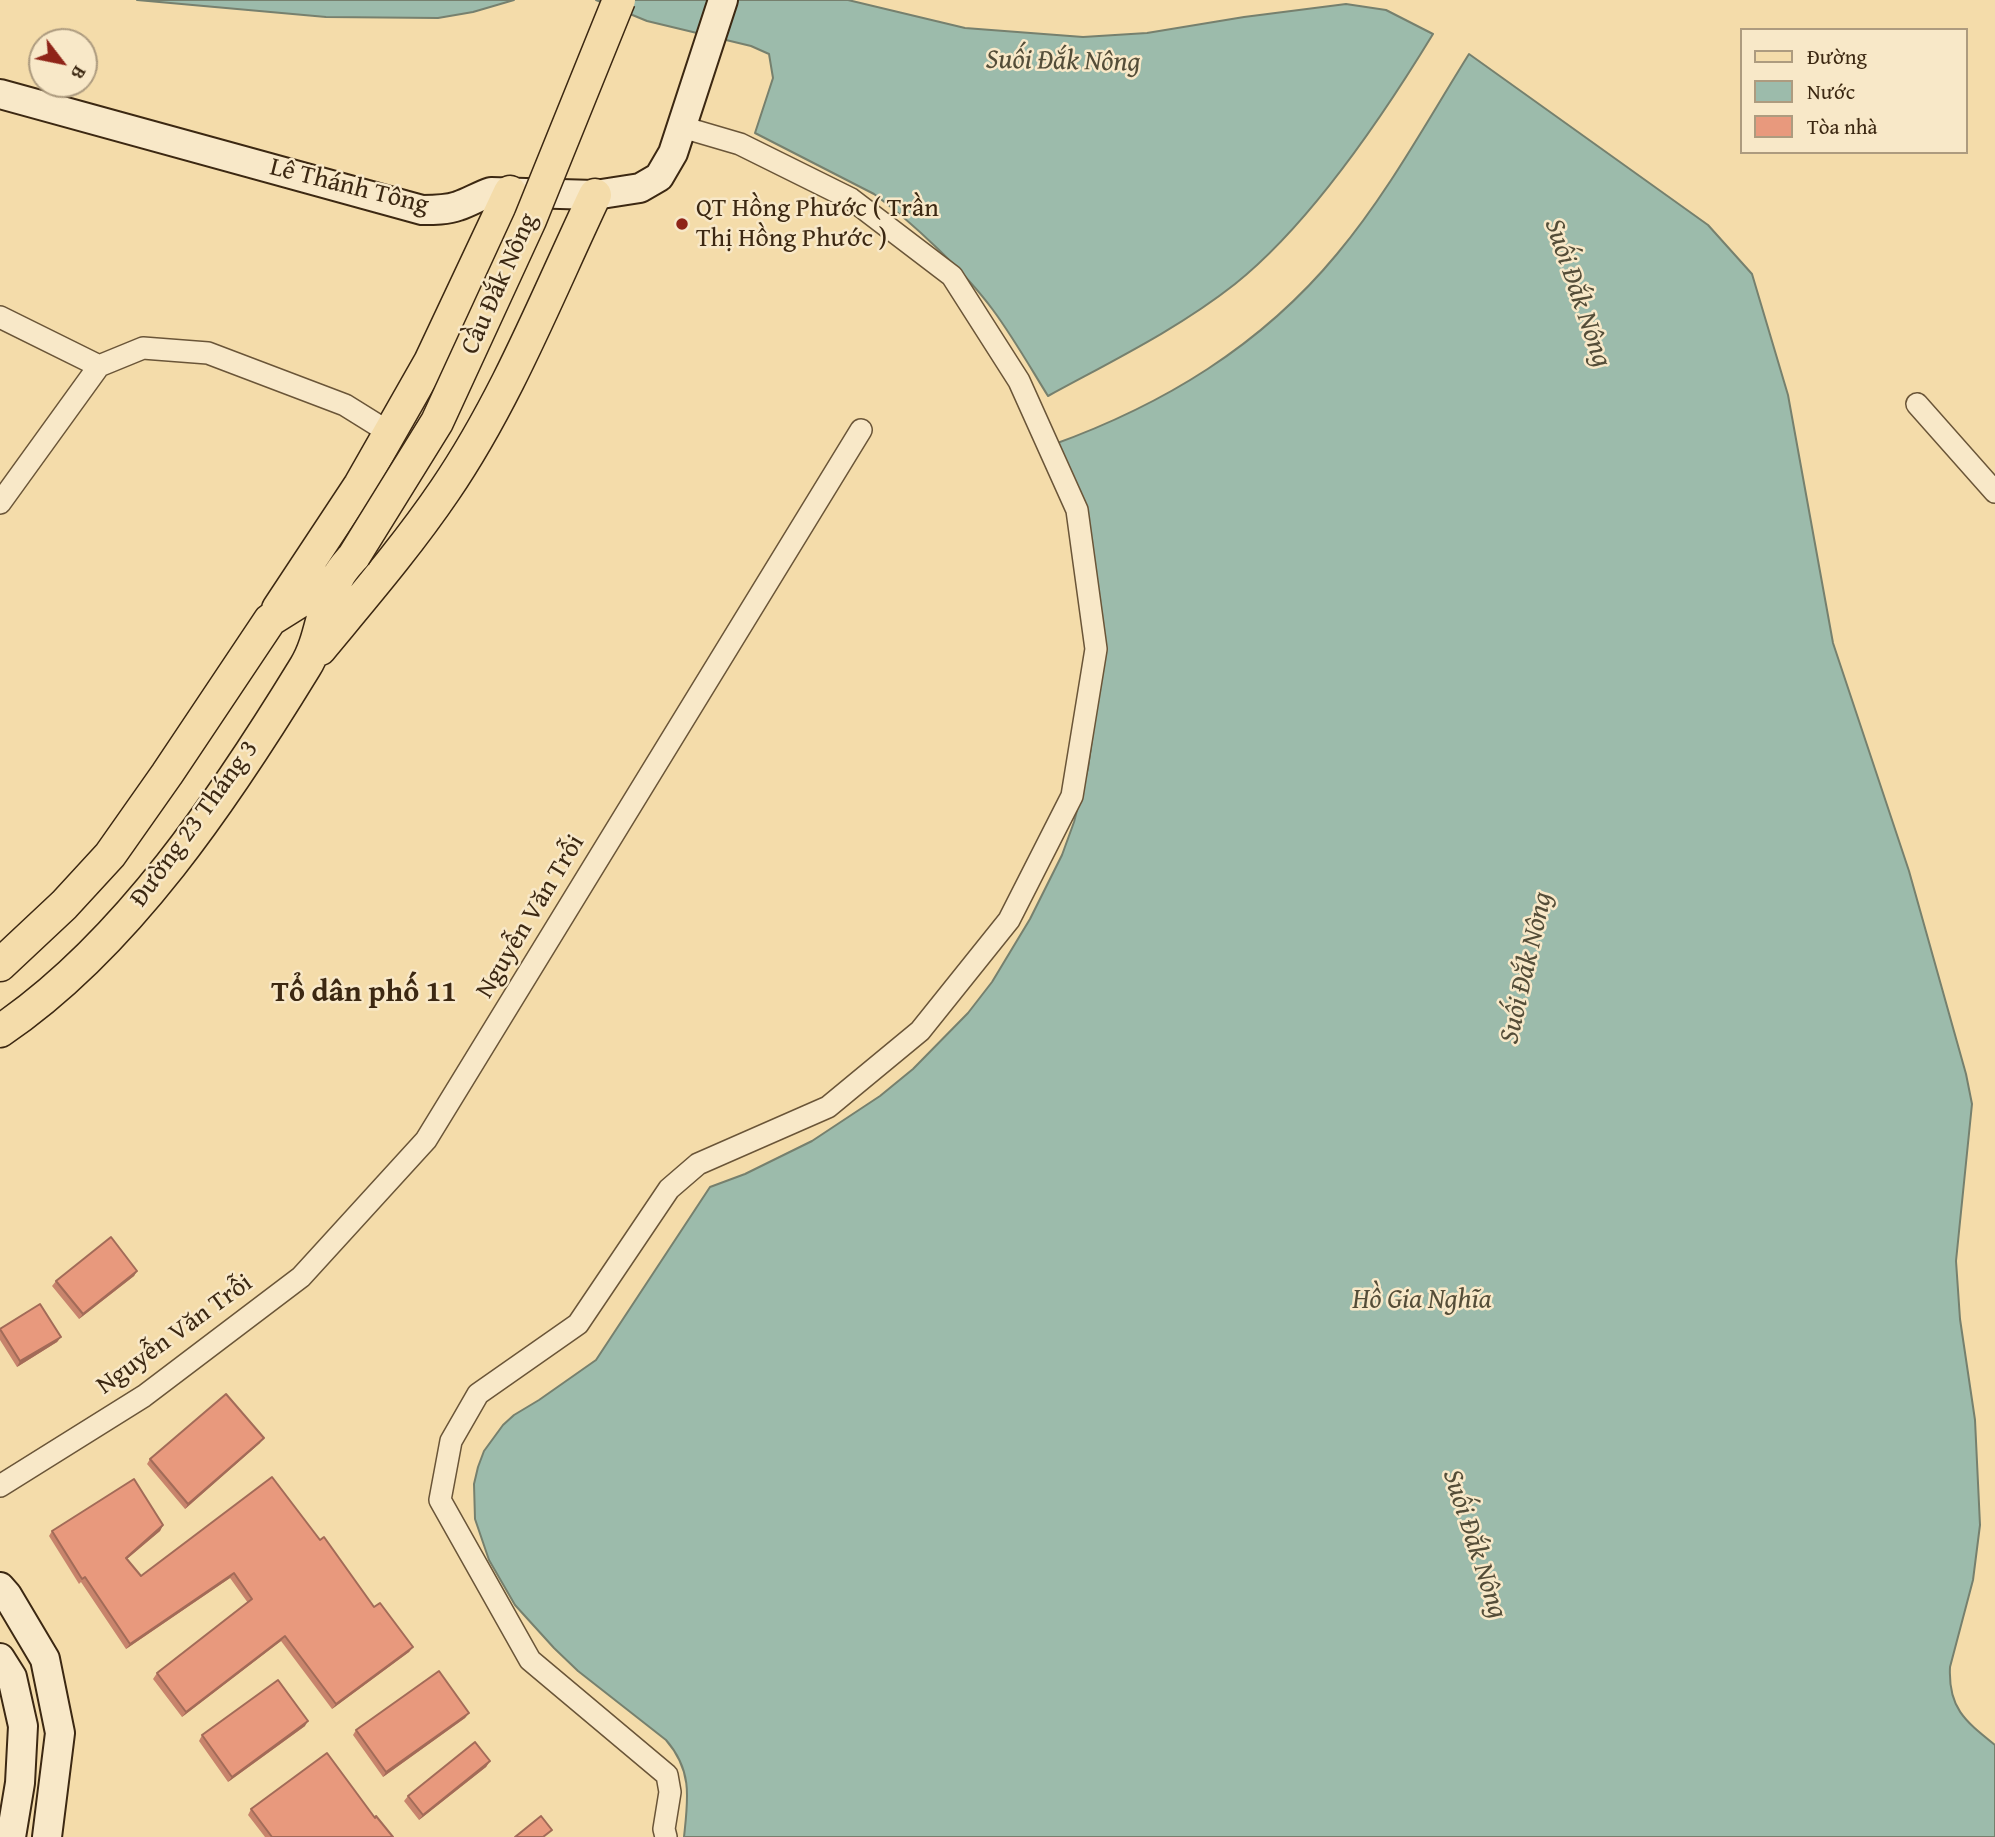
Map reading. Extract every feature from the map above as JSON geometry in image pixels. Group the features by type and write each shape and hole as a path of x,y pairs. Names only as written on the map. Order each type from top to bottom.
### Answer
{"main road":[{"name":"Cầu Đắk Nông","path":"345,567 437,422 530,220 618,0"},
{"path":"270,620 360,485 430,362 510,192"},
{"path":"308,663 383,573 446,489 526,344 595,195"},
{"name":"Đường 23 Tháng 3","path":"0,965 64,905 110,855 270,620 345,567"},
{"name":"Đường 23 Tháng 3","path":"0,1031 62,982 148,894 222,795 308,663 345,567"}],"street":[{"name":"Lê Thánh Tông","path":"0,94 422,209 440,210 458,206 491,192 595,195 640,188 659,177 673,153 723,0"},
{"path":"666,1837 664,1829 670,1792 667,1775 530,1660 440,1500 452,1441 478,1394 578,1324 669,1189 698,1164 828,1107 920,1031 1009,920 1072,796 1096,649 1077,510 1019,381 952,276 851,200 740,144 682,127"},
{"path":"0,317 99,366"},
{"path":"0,503 99,366 143,348 208,354 345,405 390,433"},
{"path":"1917,404 1995,492"},
{"name":"Nguyễn Văn Trỗi","path":"0,1486 144,1396 301,1277 426,1140 861,430"},
{"path":"0,1587 45,1659 60,1733 47,1837"},
{"path":"0,1658 12,1677 23,1726 20,1783 11,1837"}],"water":[{"path":"137,0 514,0 473,12 438,18 326,17"},
{"name":"Suối Đắk Nông","path":"596,0 848,0 965,28 1083,37 1147,33 1346,4 1386,10 1433,34 1392,99 1343,167 1291,231 1263,259 1235,284 1191,316 1048,396 993,310 968,280 921,233 874,194 755,133 773,78 769,54 751,46 647,21"},
{"name":"Hồ Gia Nghĩa","path":"1469,54 1708,225 1752,274 1788,395 1833,643 1909,871 1972,1104 1956,1261 1960,1319 1975,1420 1980,1525 1973,1580 1950,1667 1950,1681 1960,1712 1995,1745 1995,1837 684,1837 687,1786 685,1774 675,1752 666,1740 578,1671 554,1648 515,1605 489,1560 475,1519 474,1484 484,1451 514,1415 596,1360 710,1187 745,1174 812,1141 880,1096 913,1069 968,1013 992,982 1030,919 1062,855 1088,768 1096,709 1096,632 1052,445 1133,411 1171,391 1208,369 1276,317 1307,287 1356,231"}],"building":[{"path":"111,1237 137,1271 83,1314 56,1281"},
{"path":"40,1304 61,1337 20,1361 0,1329"},
{"path":"226,1394 264,1438 188,1504 150,1459"},
{"path":"272,1477 320,1540 324,1537 374,1607 380,1603 413,1647 336,1704 285,1636 186,1712 157,1673 252,1599 234,1573 130,1644 85,1577 82,1579 52,1531 134,1479 163,1525 126,1558 141,1576"},
{"path":"439,1671 469,1713 386,1772 356,1730"},
{"path":"278,1680 308,1721 232,1777 202,1735"},
{"path":"475,1742 490,1761 423,1815 408,1796"},
{"path":"327,1753 375,1818 376,1816 393,1837 272,1837 251,1809"},
{"path":"541,1816 552,1830 543,1837 515,1837"}],"place":[{"name":"QT Hồng Phước ( Trần Thị Hồng Phước )","path":"682,224"}],"district":[{"name":"Tổ dân phố 11","path":"364,993"}]}
